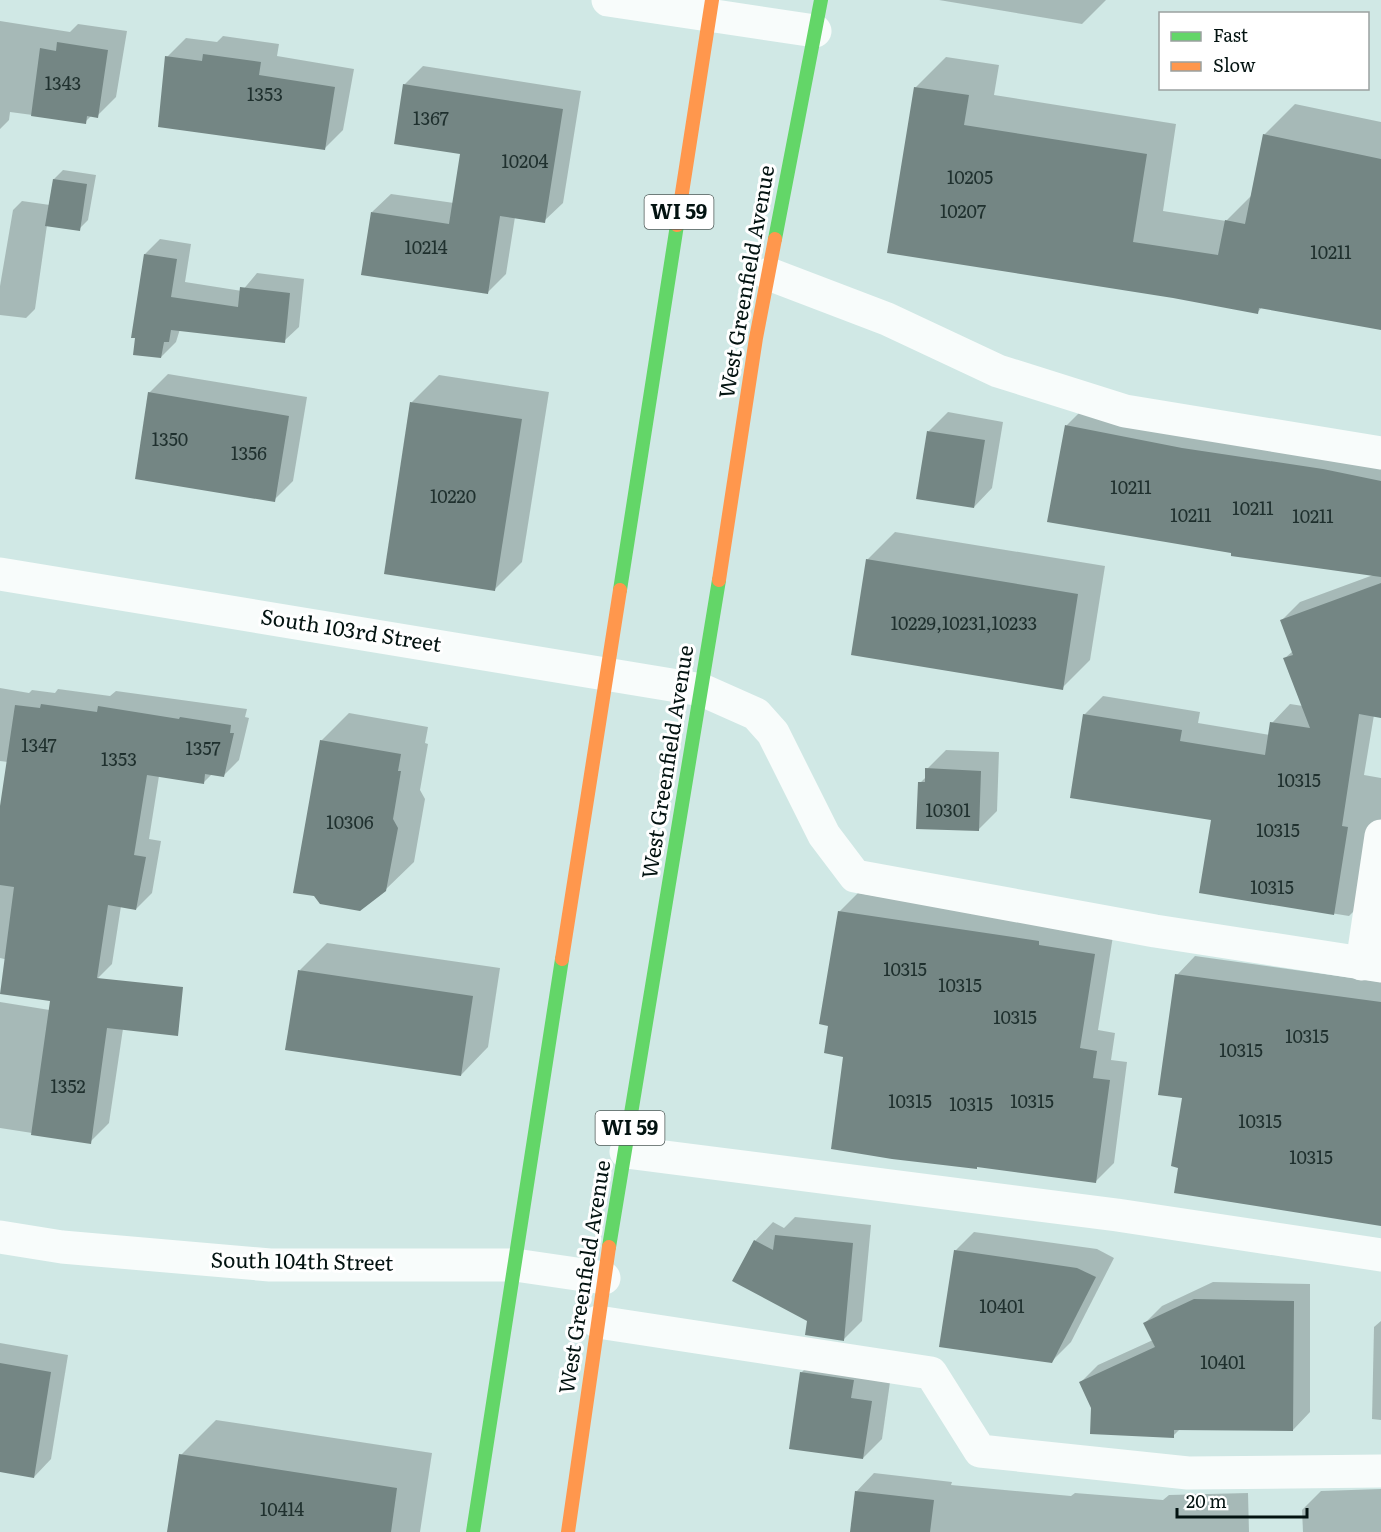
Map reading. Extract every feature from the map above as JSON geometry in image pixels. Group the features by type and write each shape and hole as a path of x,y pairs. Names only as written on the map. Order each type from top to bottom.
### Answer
{"main road":[{"name":"WI 59","path":"473,1532 711,8"},
{"name":"West Greenfield Avenue","path":"568,1532 604,1278 702,690 728,513 769,274 818,16"}],"street":[{"path":"608,0 818,16"},
{"path":"769,274 887,319 998,370 1125,411 1381,453"},
{"name":"South 103rd Street","path":"0,574 702,690 756,714 773,734 824,835 855,876 1155,931 1371,965"},
{"path":"1371,965 1381,836"},
{"path":"626,1152 1117,1215 1381,1255"},
{"name":"South 104th Street","path":"0,1237 62,1247 270,1265 515,1265 604,1278"},
{"path":"598,1322 931,1373 980,1451 1188,1473 1381,1471"}],"building":[{"path":"57,42 108,50 98,118 87,116 86,124 31,116 40,48 56,51"},
{"path":"203,54 261,62 259,75 335,87 325,150 158,127 165,56 202,61"},
{"path":"403,84 563,109 545,223 500,216 488,294 361,275 371,212 449,224 460,154 394,144"},
{"path":"914,87 969,95 964,125 1147,154 1133,242 1218,255 1225,220 1245,224 1263,134 1381,159 1381,330 1259,308 1258,314 1173,298 887,253"},
{"path":"53,179 87,184 80,231 45,226"},
{"path":"144,254 177,259 171,297 238,307 240,287 290,293 285,343 171,330 169,342 164,342 161,358 133,355 135,338 131,338"},
{"path":"148,392 289,416 275,502 135,479"},
{"path":"410,402 522,419 495,591 384,574"},
{"path":"1065,425 1182,448 1323,469 1381,481 1381,577 1231,556 1231,553 1047,522"},
{"path":"927,431 985,440 974,508 916,499"},
{"path":"866,559 1078,594 1063,690 851,655"},
{"path":"1381,583 1381,718 1359,714 1342,826 1348,827 1334,915 1199,893 1211,820 1070,798 1083,714 1182,730 1180,741 1265,755 1270,722 1310,728 1283,658 1293,655 1280,620"},
{"path":"41,704 97,712 98,706 179,719 180,717 231,725 230,733 234,733 224,777 205,774 204,784 147,775 134,855 146,857 136,910 108,905 97,978 183,987 178,1036 107,1028 91,1144 31,1135 50,1001 0,994 14,887 0,885 0,806 15,705 40,708"},
{"path":"320,740 401,754 398,771 401,771 393,819 398,828 386,891 360,911 320,904 314,896 293,893"},
{"path":"925,768 981,771 979,831 916,829 918,782 925,782"},
{"path":"838,911 1039,941 1039,945 1095,954 1080,1048 1097,1051 1093,1078 1110,1080 1096,1183 977,1167 977,1169 892,1159 831,1149 843,1057 824,1053 828,1026 819,1024"},
{"path":"298,970 473,996 461,1076 285,1050"},
{"path":"1175,974 1381,1002 1381,1226 1174,1193 1178,1168 1171,1166 1182,1098 1158,1095"},
{"path":"775,1235 853,1243 844,1341 805,1335 807,1321 732,1281 754,1240 773,1250"},
{"path":"954,1250 1077,1268 1096,1277 1052,1363 939,1347"},
{"path":"1194,1299 1294,1301 1293,1431 1174,1430 1174,1438 1090,1434 1091,1408 1079,1382 1155,1347 1143,1323"},
{"path":"0,1363 51,1372 34,1478 0,1472"},
{"path":"800,1372 854,1380 851,1398 872,1401 863,1459 789,1449"},
{"path":"179,1454 397,1488 391,1532 167,1532"},
{"path":"855,1491 934,1500 930,1532 850,1532"}],"traffic: fast":[{"path":"775,239 821,0"},
{"path":"620,590 677,225"},
{"path":"609,1247 719,580"},
{"path":"473,1532 562,959"}],"traffic: slow":[{"path":"677,225 712,0"},
{"path":"719,580 756,338 775,239"},
{"path":"562,959 620,590"},
{"path":"568,1532 609,1247"}]}
